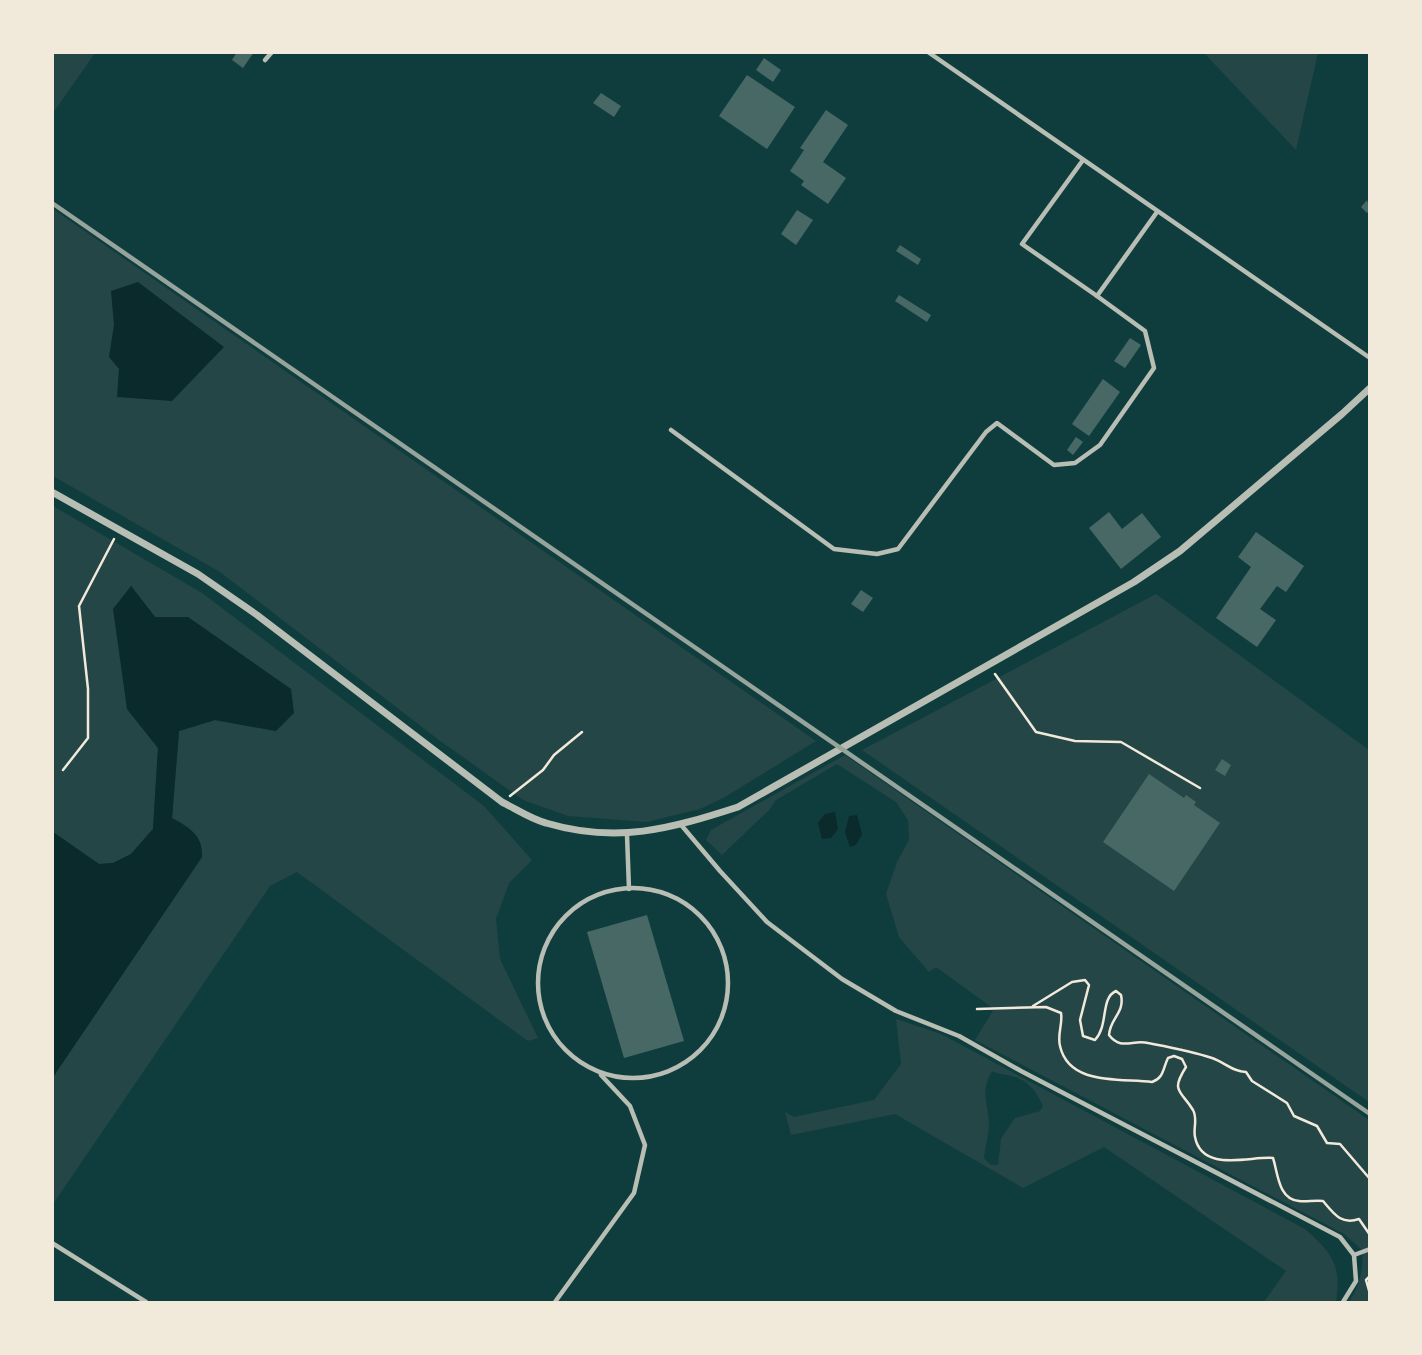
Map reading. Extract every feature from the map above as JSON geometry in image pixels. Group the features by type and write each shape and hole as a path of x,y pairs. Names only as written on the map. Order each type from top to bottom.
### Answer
{"street":[{"path":"52,492 198,574 257,615 502,802 544,823 627,835 682,826 737,807 1134,582 1180,551 1370,388"}],"lane":[{"path":"265,60 272,52"},
{"path":"928,52 1370,358"},
{"path":"671,430 834,549 877,554 898,549 986,432 997,423 1055,465 1075,463 1100,445 1154,368 1145,331 1022,244 1083,160"},
{"path":"1097,296 1157,212"},
{"path":"682,826 768,922 842,979 896,1011 959,1037 1340,1237 1354,1255 1356,1281 1343,1303"},
{"path":"627,835 629,889"},
{"path":"615,889 629,889 649,889 677,898 701,916 719,940 728,969 728,999 718,1028 701,1052 676,1069 647,1079 614,1078 584,1066 559,1044 542,1015 537,983 543,950 559,922 584,900 615,889"},
{"path":"555,1303 634,1193 645,1145 630,1106 598,1072"},
{"path":"52,1243 146,1303"},
{"path":"1354,1255 1370,1250"}],"path":[{"path":"63,770 88,738 88,689 79,606 119,528"},
{"path":"988,665 1036,732 1075,741 1121,742 1200,788"},
{"path":"502,802 543,770 554,755 582,732"},
{"path":"1030,1007 1072,982 1085,979 1089,985 1080,1020 1083,1036 1095,1040 1102,1033 1106,1001 1116,991 1123,1002 1110,1027 1109,1035 1113,1041 1128,1046 1144,1042 1213,1058 1238,1072 1246,1072 1252,1082 1287,1103 1294,1116 1317,1126 1327,1143 1340,1144 1370,1179"},
{"path":"977,1009 1046,1007 1061,1013 1058,1036 1060,1049 1069,1064 1084,1074 1104,1079 1152,1082 1163,1074 1168,1058 1174,1056 1182,1059 1186,1067 1180,1076 1178,1087 1181,1097 1195,1114 1195,1137 1200,1148 1209,1156 1222,1160 1273,1158 1279,1174 1279,1186 1287,1197 1298,1201 1323,1201 1338,1219 1348,1223 1359,1219 1370,1235"},
{"path":"1370,1276 1366,1280 1370,1294"}],"shaded area":[{"path":"52,53 95,53 53,113"},
{"path":"1204,53 1318,53 1296,150"},
{"path":"53,209 816,741 725,797 700,809 647,822 568,816 523,800 439,740 220,572 53,476"},
{"path":"138,282 224,347 172,401 117,397 119,369 109,357 114,325 111,291"},
{"path":"53,506 202,593 484,806 532,860 509,883 496,919 500,959 538,1038 528,1041 297,872 270,886 53,1204 53,1077 202,857 183,824 172,818 179,731 215,720 276,731 188,617 155,617 131,586 127,709 158,748 153,829 131,854 113,863 99,864 53,832"},
{"path":"131,586 155,617 188,617 291,689 294,713 276,731 215,720 179,731 172,818 190,829 198,838 202,857 53,1077 53,832 99,864 113,863 131,854 153,829 158,748 127,709 113,609"},
{"path":"1156,594 1369,750 1369,1102 862,750"},
{"path":"845,755 1369,1120 1369,1302 1349,1302 1360,1278 1362,1250 1344,1234 975,1040 994,1009 936,967 929,972 899,937 886,894 897,862 909,840 908,820 896,802 837,764 776,800 722,855 706,840 711,830"},
{"path":"835,812 838,829 831,838 822,839 818,823 825,814"},
{"path":"857,815 862,834 856,845 850,847 845,832 849,816"},
{"path":"896,1019 941,1034 1305,1229 1322,1245 1333,1261 1337,1278 1336,1302 1264,1302 1286,1271 1104,1147 1023,1188 895,1114 791,1135 785,1112 794,1117 874,1100 901,1064","holes":["992,1071 1025,1082 1043,1106 1040,1111 1015,1118 1001,1139 998,1165 991,1165 984,1158 989,1124 986,1085"]}],"building":[{"path":"237,52 254,52 243,68 232,60"},
{"path":"764,58 781,70 773,82 756,70"},
{"path":"747,75 795,107 767,149 719,116"},
{"path":"601,93 621,106 614,117 593,103"},
{"path":"826,110 848,125 823,162 846,178 828,204 801,185 804,181 790,171 804,150 800,148"},
{"path":"1367,200 1370,210 1367,213 1361,207"},
{"path":"797,210 813,220 796,245 781,234"},
{"path":"900,245 921,259 918,265 896,251"},
{"path":"899,295 931,315 927,322 895,301"},
{"path":"1130,338 1141,345 1125,368 1114,361"},
{"path":"1103,379 1120,392 1089,436 1072,424"},
{"path":"1076,437 1083,442 1073,455 1067,450"},
{"path":"1109,512 1122,529 1142,513 1161,537 1121,569 1089,528"},
{"path":"1256,532 1304,566 1286,592 1277,586 1260,609 1276,620 1257,647 1216,618 1251,567 1238,557"},
{"path":"861,590 873,598 863,612 851,604"},
{"path":"1222,759 1231,765 1225,776 1215,770"},
{"path":"1149,774 1184,798 1186,795 1196,802 1194,805 1220,823 1174,891 1103,842"},
{"path":"647,915 684,1041 624,1058 587,932"}],"railway":[{"path":"52,203 1370,1114"}]}
